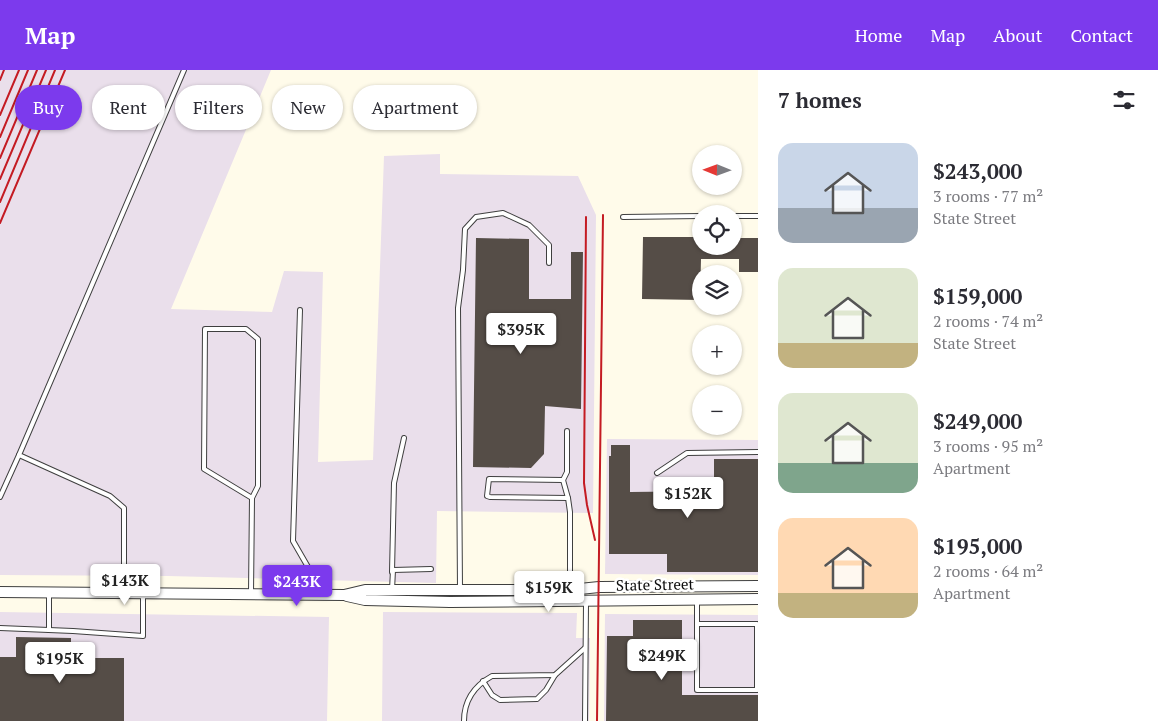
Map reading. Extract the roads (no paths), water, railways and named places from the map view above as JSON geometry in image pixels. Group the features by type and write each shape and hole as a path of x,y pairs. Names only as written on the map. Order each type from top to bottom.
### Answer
{"street":[{"name":"State Street","path":"344,595 365,590 570,590 599,587 758,586"},
{"name":"State Street","path":"0,592 324,594 344,595 365,600 450,602 758,599"}],"lane":[{"path":"0,497 184,70"},
{"path":"460,590 458,308 466,229 476,218 503,213 529,225 549,244 549,263"},
{"path":"623,217 692,216"},
{"path":"742,216 758,216"},
{"path":"300,310 293,541 324,594"},
{"path":"250,594 252,498 258,486 258,339 246,329 205,329 204,469 252,498"},
{"path":"567,431 567,472 563,480 570,512 570,590"},
{"path":"392,590 394,483 404,438"},
{"path":"656,474 687,453 758,452"},
{"path":"19,454 110,496 124,508 124,593"},
{"path":"563,480 489,479 487,496 568,498"},
{"path":"392,572 396,570 431,569"},
{"path":"48,630 49,592"},
{"path":"0,628 142,636 143,593"},
{"path":"697,599 697,624 697,690 758,691 758,624 697,624"},
{"path":"585,721 586,600"},
{"path":"483,681 492,695 500,700 537,699 546,690 555,675 585,648"},
{"path":"464,721 464,715 472,692 483,681 492,676 555,675"}],"railway":[{"path":"0,80 4,70"},
{"path":"0,115 19,70"},
{"path":"0,137 28,70"},
{"path":"0,158 37,70"},
{"path":"0,179 46,70"},
{"path":"0,202 55,70"},
{"path":"0,223 65,70"},
{"path":"597,721 603,215"},
{"path":"586,217 584,483 595,540"}]}
